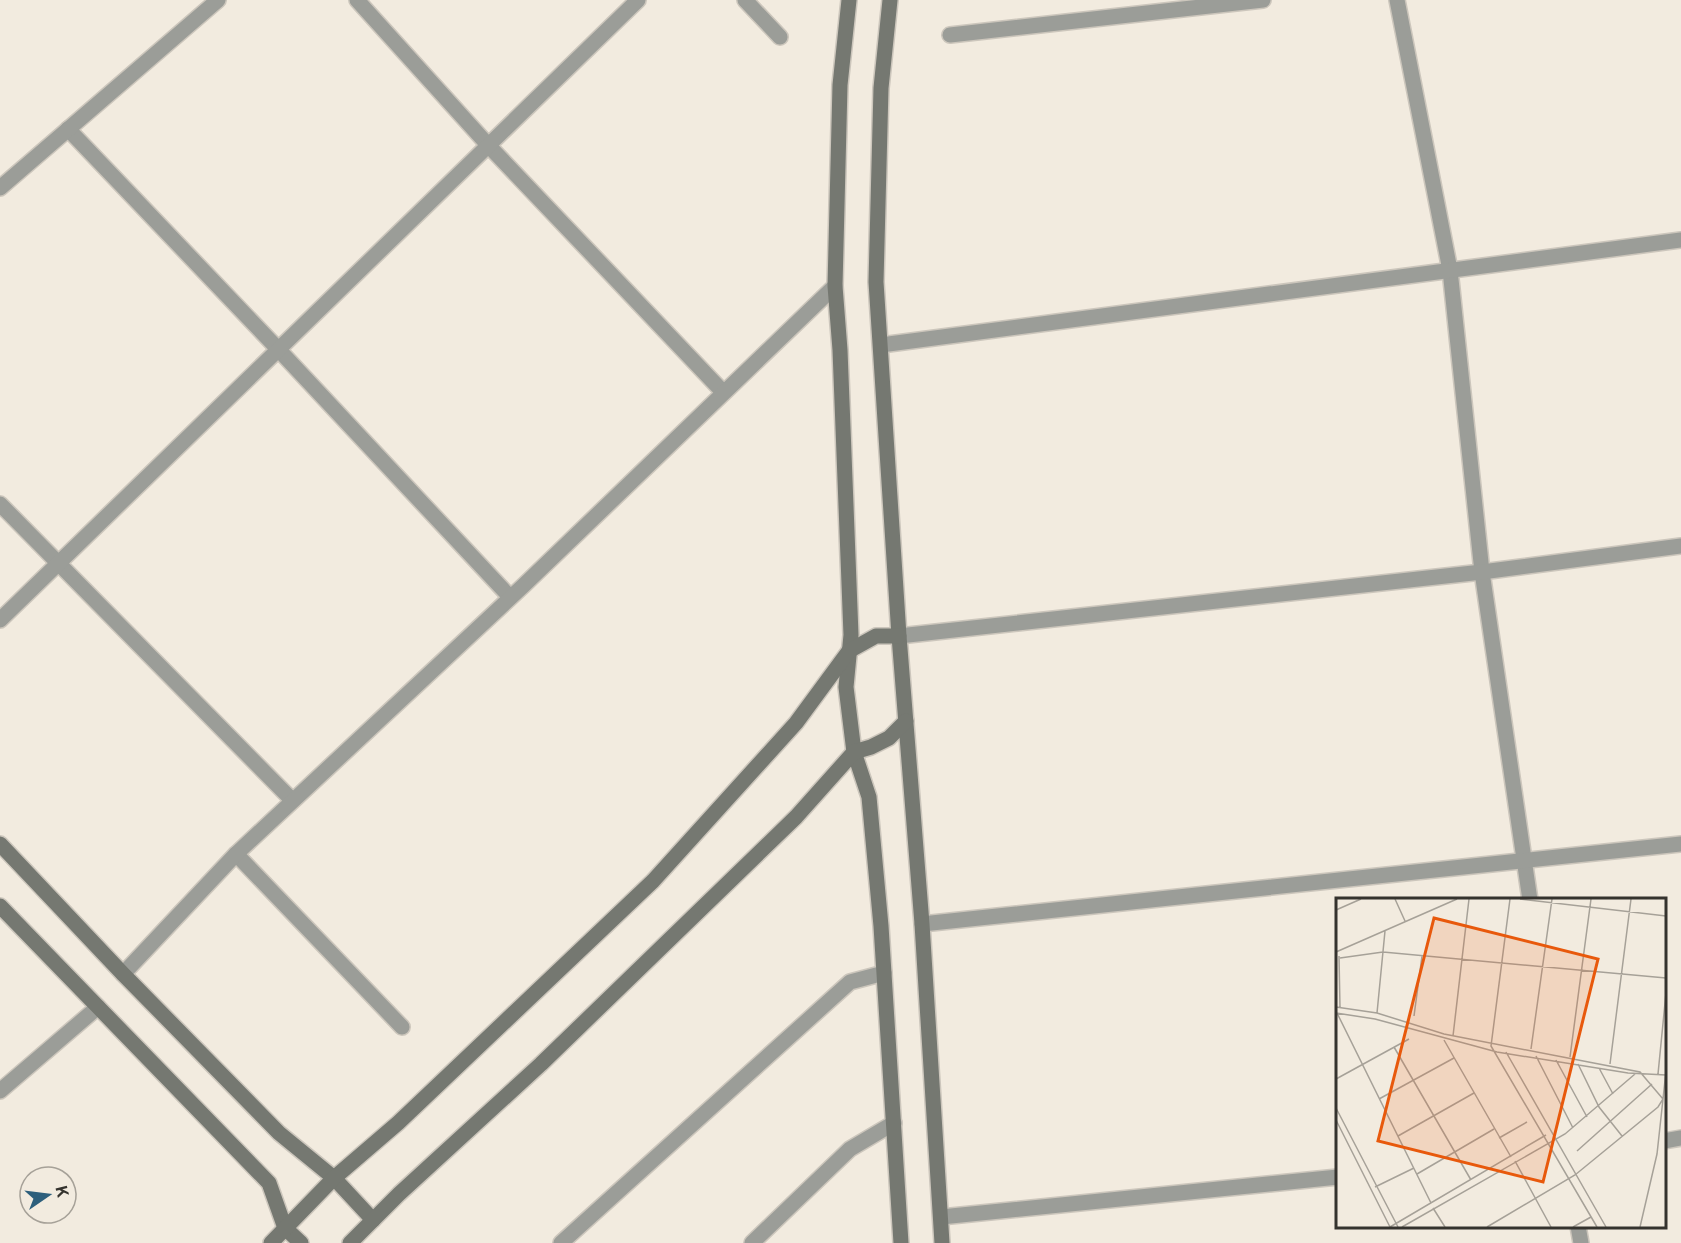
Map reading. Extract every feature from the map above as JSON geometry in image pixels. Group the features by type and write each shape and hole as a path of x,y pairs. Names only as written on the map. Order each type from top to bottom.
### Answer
{"street":[{"path":"0,188 218,0"},
{"path":"357,0 488,146 723,392"},
{"path":"0,620 638,0"},
{"path":"745,0 780,37"},
{"path":"849,0 840,85 835,286 840,350 851,635 846,687 854,752 869,797 884,973 902,1243"},
{"path":"890,0 880,111 876,282 899,636 922,924 942,1243"},
{"path":"950,34 1263,0"},
{"path":"1397,0 1450,270 1482,572 1530,898"},
{"path":"68,129 510,597"},
{"path":"881,345 1681,240"},
{"path":"123,974 236,854 510,597 835,286"},
{"path":"0,504 292,800"},
{"path":"271,1243 334,1178 398,1123 653,881 796,723 849,651 876,636 899,636 1482,572 1681,546"},
{"path":"350,1243 541,1064 787,825 854,752 889,738 906,721"},
{"path":"0,844 279,1133 334,1178 373,1220"},
{"path":"922,924 1681,844"},
{"path":"236,854 402,1027"},
{"path":"0,906 269,1183 285,1228 301,1243"},
{"path":"561,1243 850,982 884,973"},
{"path":"0,1091 98,1007"},
{"path":"753,1243 850,1149 894,1123"},
{"path":"1666,1141 1681,1138"},
{"path":"941,1217 1336,1177"},
{"path":"1578,1228 1581,1243"}]}
